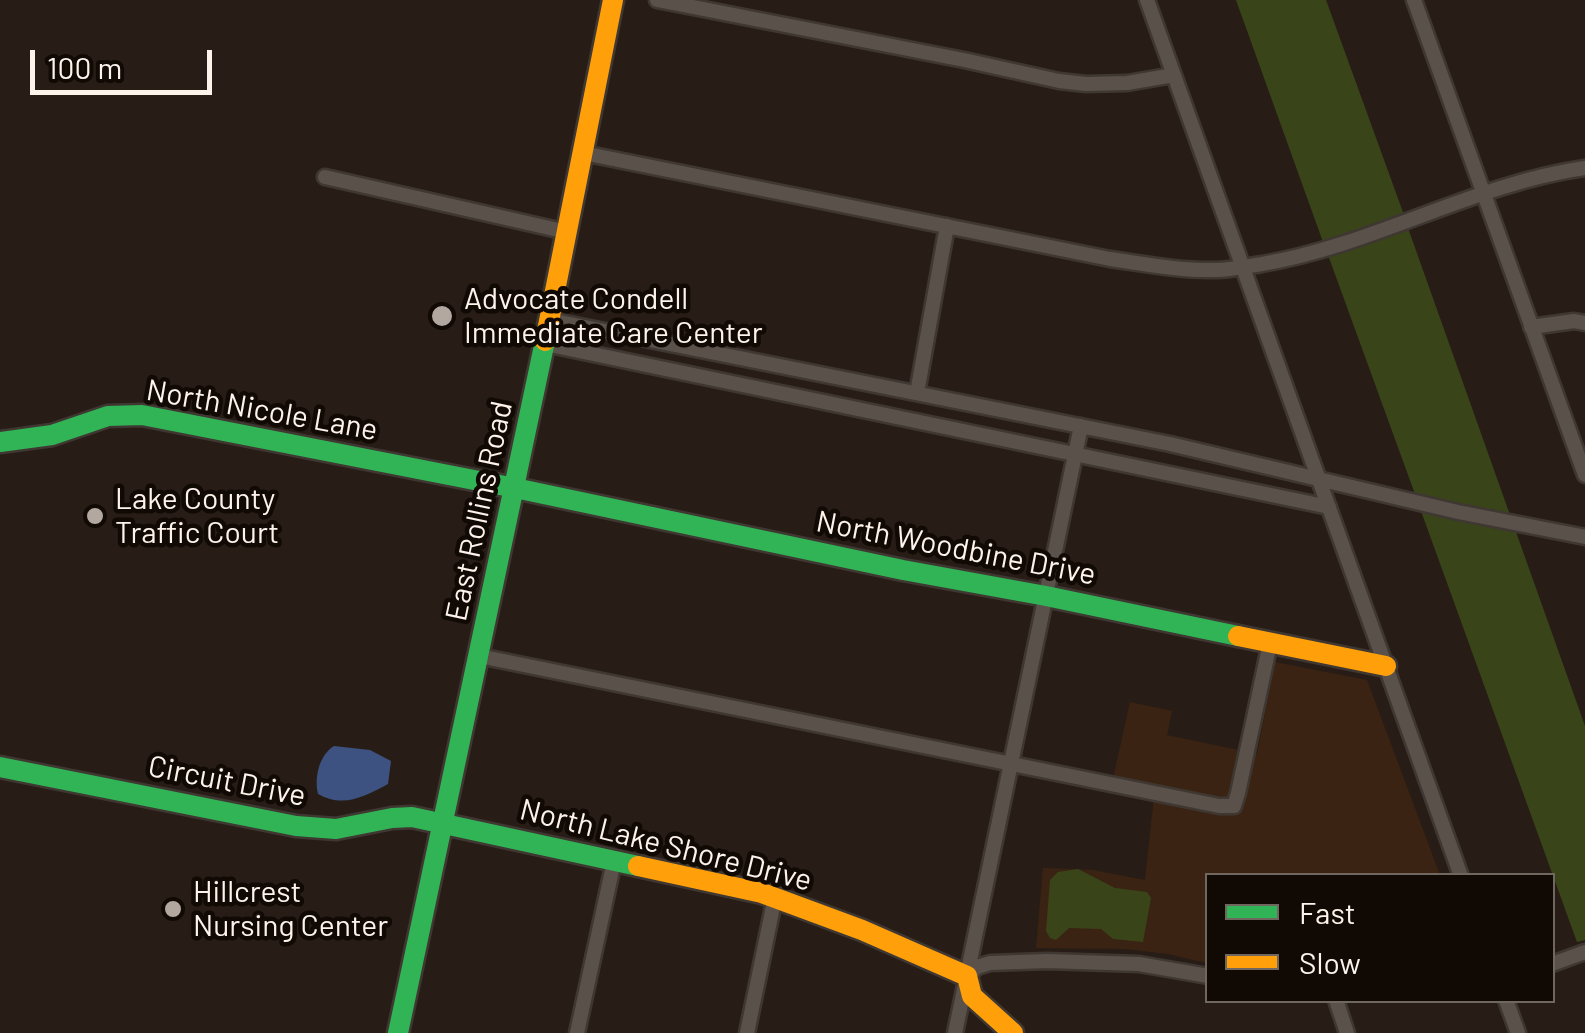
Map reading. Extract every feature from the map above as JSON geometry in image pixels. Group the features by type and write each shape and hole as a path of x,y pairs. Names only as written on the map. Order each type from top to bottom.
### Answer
{"street":[{"name":"East Rollins Road","path":"398,1033 550,320 613,0"},
{"path":"657,0 1059,81 1127,83 1174,75"},
{"path":"1147,0 1461,873"},
{"path":"1414,0 1585,474"},
{"path":"584,152 1110,259 1179,269 1220,270 1291,259 1363,238 1514,182 1585,168"},
{"path":"324,177 568,232"},
{"path":"916,393 947,226"},
{"path":"550,320 1080,426 1585,537"},
{"path":"1532,327 1574,321 1585,324"},
{"path":"545,344 1329,508"},
{"name":"North Nicole Lane","path":"0,442 52,435 108,416 142,415 515,488"},
{"path":"955,1033 1080,426"},
{"name":"North Woodbine Drive","path":"515,488 1386,666"},
{"path":"480,656 1234,806 1270,643"},
{"name":"Circuit Drive","path":"0,766 296,826 336,830 412,817 444,824"},
{"name":"North Lake Shore Drive","path":"444,824 774,897 967,976"},
{"path":"577,1033 614,861"},
{"path":"747,1033 774,897"},
{"path":"1555,963 1585,952"},
{"path":"967,976 990,963 1048,961 1139,964 1205,975"},
{"path":"967,976 972,996 1013,1033"},
{"path":"1337,1003 1347,1033"},
{"path":"1507,1003 1518,1033"}],"shaded area":[{"path":"1275,662 1367,680 1439,873 1205,873 1205,963 1125,949 1036,948 1043,868 1093,870 1145,880 1155,788 1113,779 1130,702 1172,711 1167,735 1257,754"}],"green space":[{"path":"1236,0 1326,0 1404,215 1323,242"},
{"path":"1408,228 1510,515 1415,494 1328,255"},
{"path":"1421,511 1516,532 1585,726 1585,940 1577,942"},
{"path":"1078,869 1115,888 1147,892 1151,898 1143,942 1113,939 1101,929 1069,928 1056,940 1050,938 1046,931 1050,880 1058,872"}],"water":[{"path":"334,746 370,750 391,761 388,784 362,797 345,800 318,794 319,767"}],"traffic: fast":[{"path":"398,1033 545,341"},
{"path":"0,442 52,435 108,416 142,415 1238,636"},
{"path":"0,767 296,826 336,829 412,817 638,866"}],"traffic: slow":[{"path":"545,341 613,0"},
{"path":"1238,636 1386,666"},
{"path":"638,866 762,893 862,930 967,976 972,996 1013,1033"}],"place":[{"name":"Advocate Condell Immediate Care Center","path":"442,316"},
{"name":"Lake County Traffic Court","path":"95,516"},
{"name":"Hillcrest Nursing Center","path":"173,909"}]}
